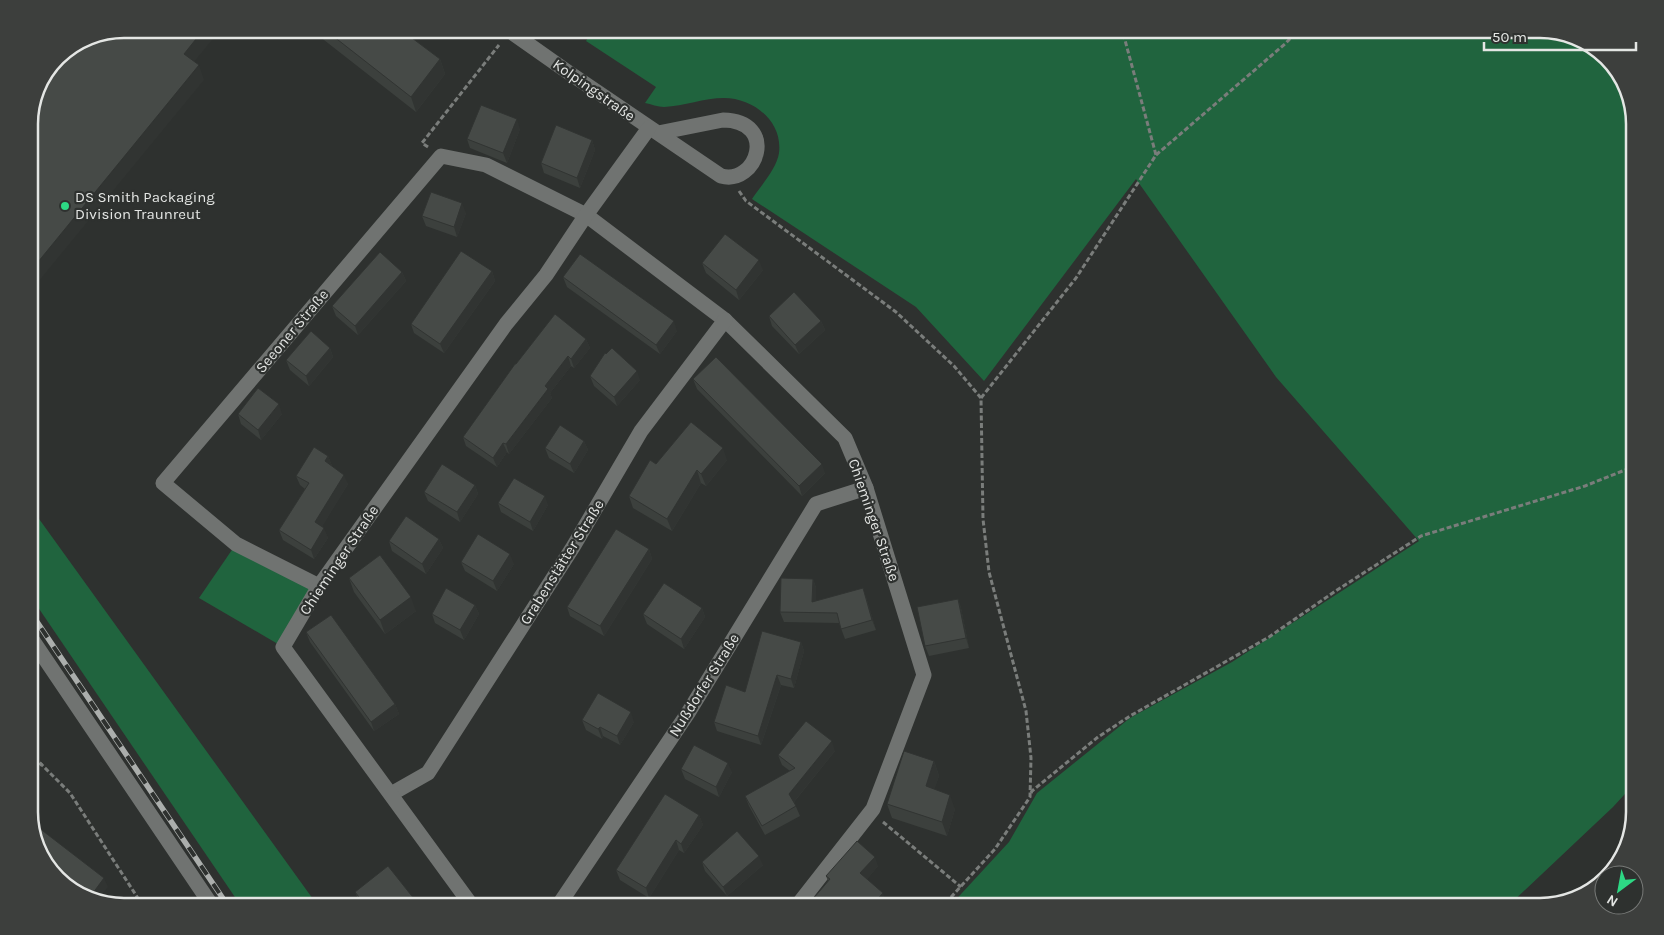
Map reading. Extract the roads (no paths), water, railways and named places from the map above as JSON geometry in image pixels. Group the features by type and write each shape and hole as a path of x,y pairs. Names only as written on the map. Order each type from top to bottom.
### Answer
{"street":[{"name":"Kolpingstraße","path":"519,38 653,131 721,176 730,179 738,176 753,162 757,151 757,140 751,130 743,123 733,120 653,131"},
{"name":"Chieminger Straße","path":"466,898 283,647 319,586 506,324 546,275 586,216 653,131"},
{"name":"Seeoner Straße","path":"319,586 236,544 164,483 441,156 486,166 586,216"},
{"name":"Chieminger Straße","path":"586,216 725,320 845,438 866,488 924,675 873,809 803,898"},
{"name":"Grabenstätter Straße","path":"390,794 428,773 573,547 641,431 725,320"},
{"name":"Nußdorfer Straße","path":"563,898 688,714 816,504 866,488"},
{"path":"38,648 207,898"}],"railway":[{"path":"38,623 223,898"}],"place":[{"name":"DS Smith Packaging Division Traunreut","path":"65,206"}]}
